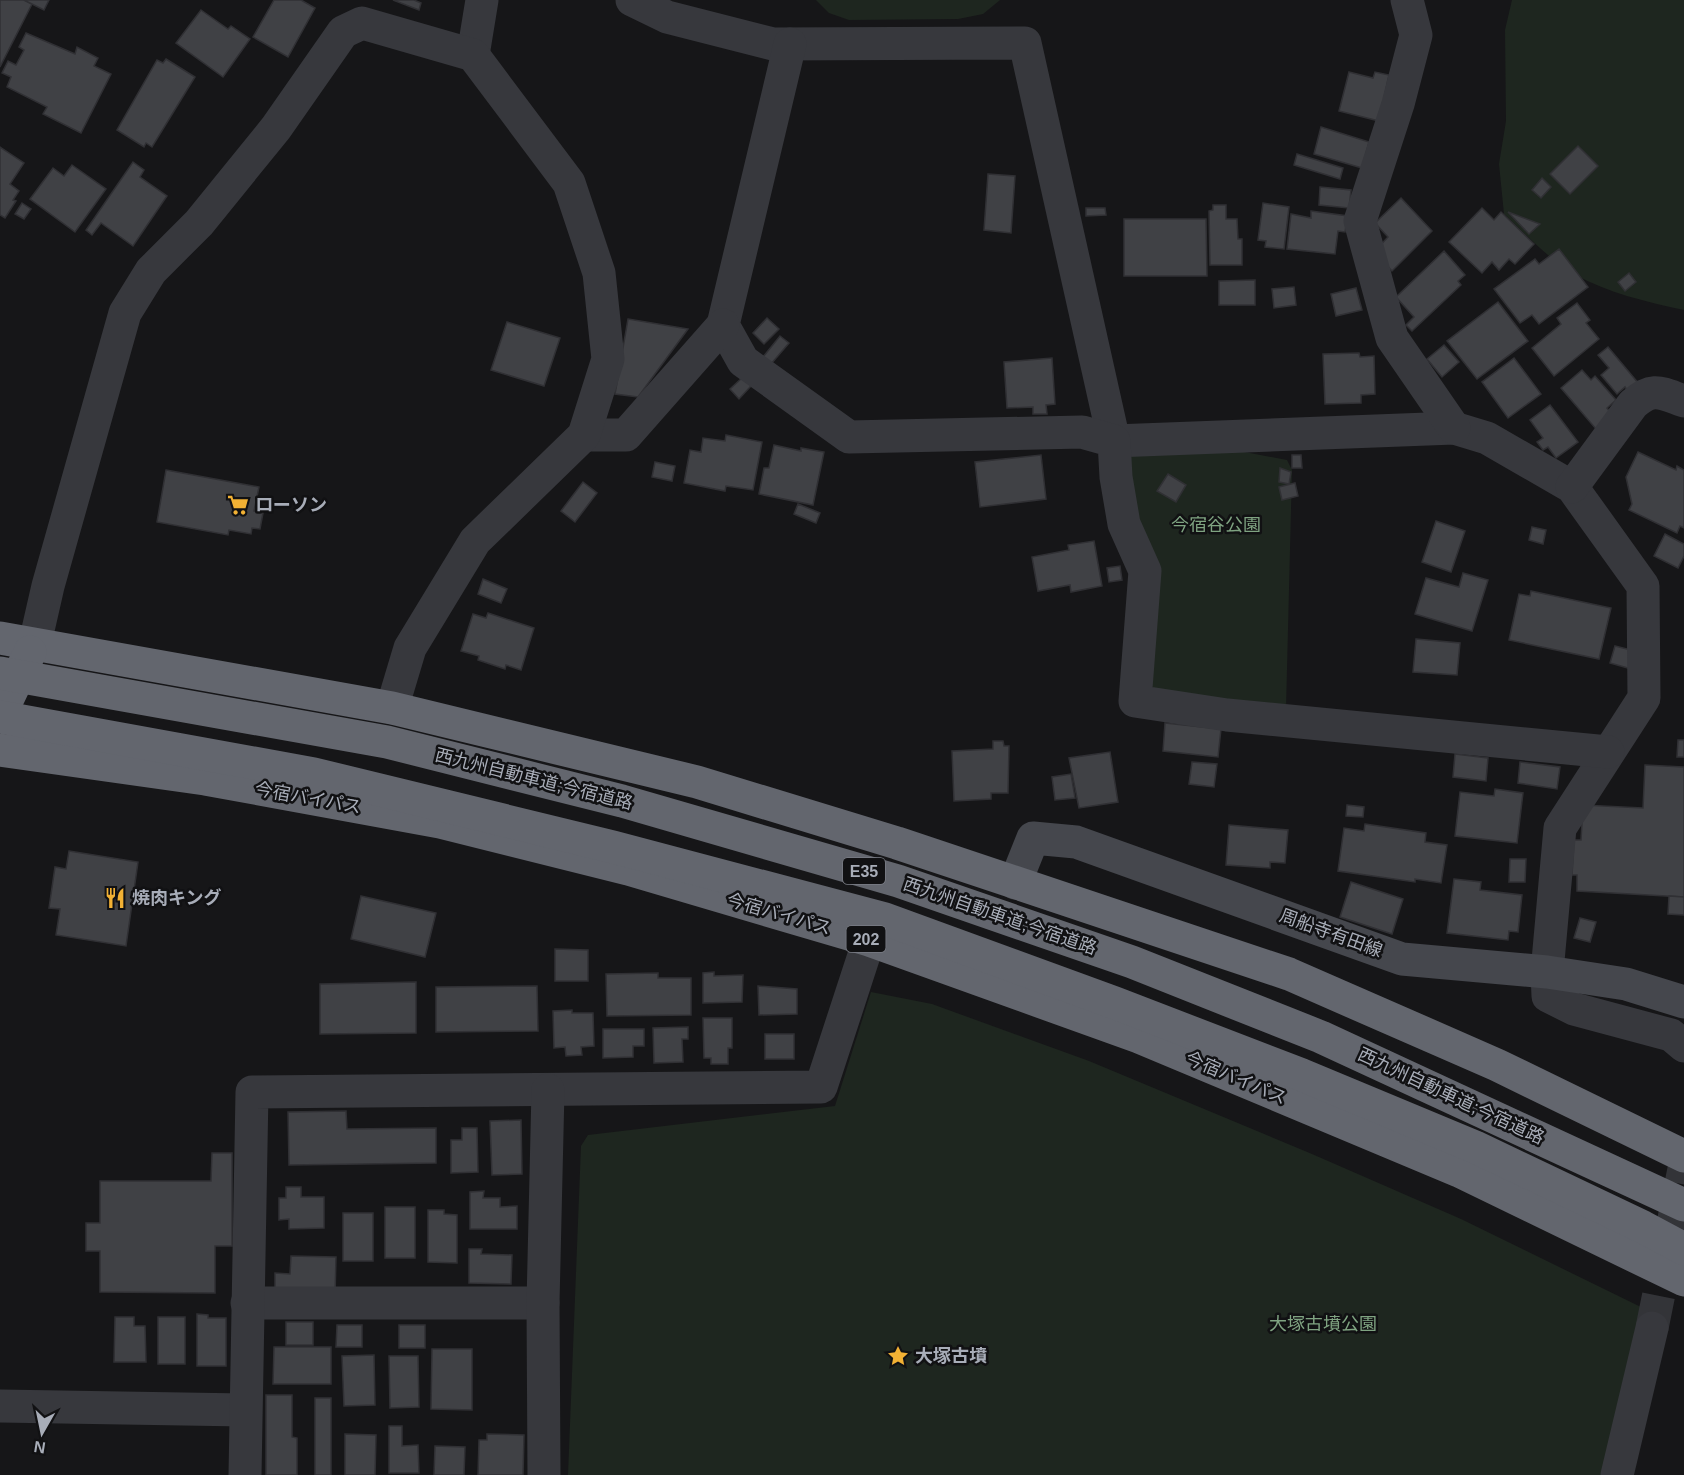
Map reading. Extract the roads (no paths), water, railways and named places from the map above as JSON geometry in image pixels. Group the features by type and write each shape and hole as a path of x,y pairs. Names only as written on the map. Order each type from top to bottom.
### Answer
{"highway":[{"path":"0,638 392,708 697,782 897,843 1289,974 1497,1065 1684,1156"},
{"path":"0,716 35,643"},
{"name":"西九州自動車道;今宿道路","path":"0,673 387,742 622,801 898,881 1132,962 1321,1036 1684,1205"},
{"name":"西九州自動車道;今宿道路","path":"0,716 314,774 613,847 885,920 1115,1003 1302,1075 1475,1147 1684,1249"},
{"name":"今宿バイパス","path":"0,750 205,779 440,822 628,869 869,940 1139,1037 1459,1171 1684,1280"}],"main road":[{"name":"周船寺有田線","path":"1016,883 1033,838 1076,842 1402,959 1547,972 1626,984 1684,1002"}],"street":[{"path":"473,55 482,0"},
{"path":"632,0 667,17 773,44 1025,43 1114,441 1116,477 1124,524 1145,571 1135,701 1227,715 1608,752"},
{"path":"1407,0 1416,35 1398,104 1360,221 1392,338 1454,428"},
{"path":"35,643 48,586 125,313 151,271 199,223 276,128 344,33 362,23 473,55 570,183 599,273 608,359 584,435 475,541 410,648 392,708"},
{"path":"584,435 626,435 723,325 790,44"},
{"path":"723,325 743,361 849,437 1082,432 1114,441 1454,428 1488,438 1572,486 1643,586 1644,698 1560,828 1547,972 1548,996 1574,1009 1671,1035 1684,1046"},
{"path":"1572,486 1632,404 1644,394 1656,391 1684,401"},
{"path":"245,1475 252,1092 821,1087 869,940"},
{"path":"544,1475 543,1303 548,1090"},
{"path":"247,1303 543,1303"},
{"path":"1617,1475 1652,1328"},
{"path":"0,1406 245,1410"}],"tunnel":[{"path":"1652,1328 1684,1169"}],"place":[{"name":"ローソン","path":"238,505"},
{"name":"焼肉キング","path":"115,898"},
{"name":"大塚古墳","path":"898,1356"}],"park label":[{"name":"今宿谷公園","path":"1216,525"},
{"name":"大塚古墳公園","path":"1323,1324"}]}
